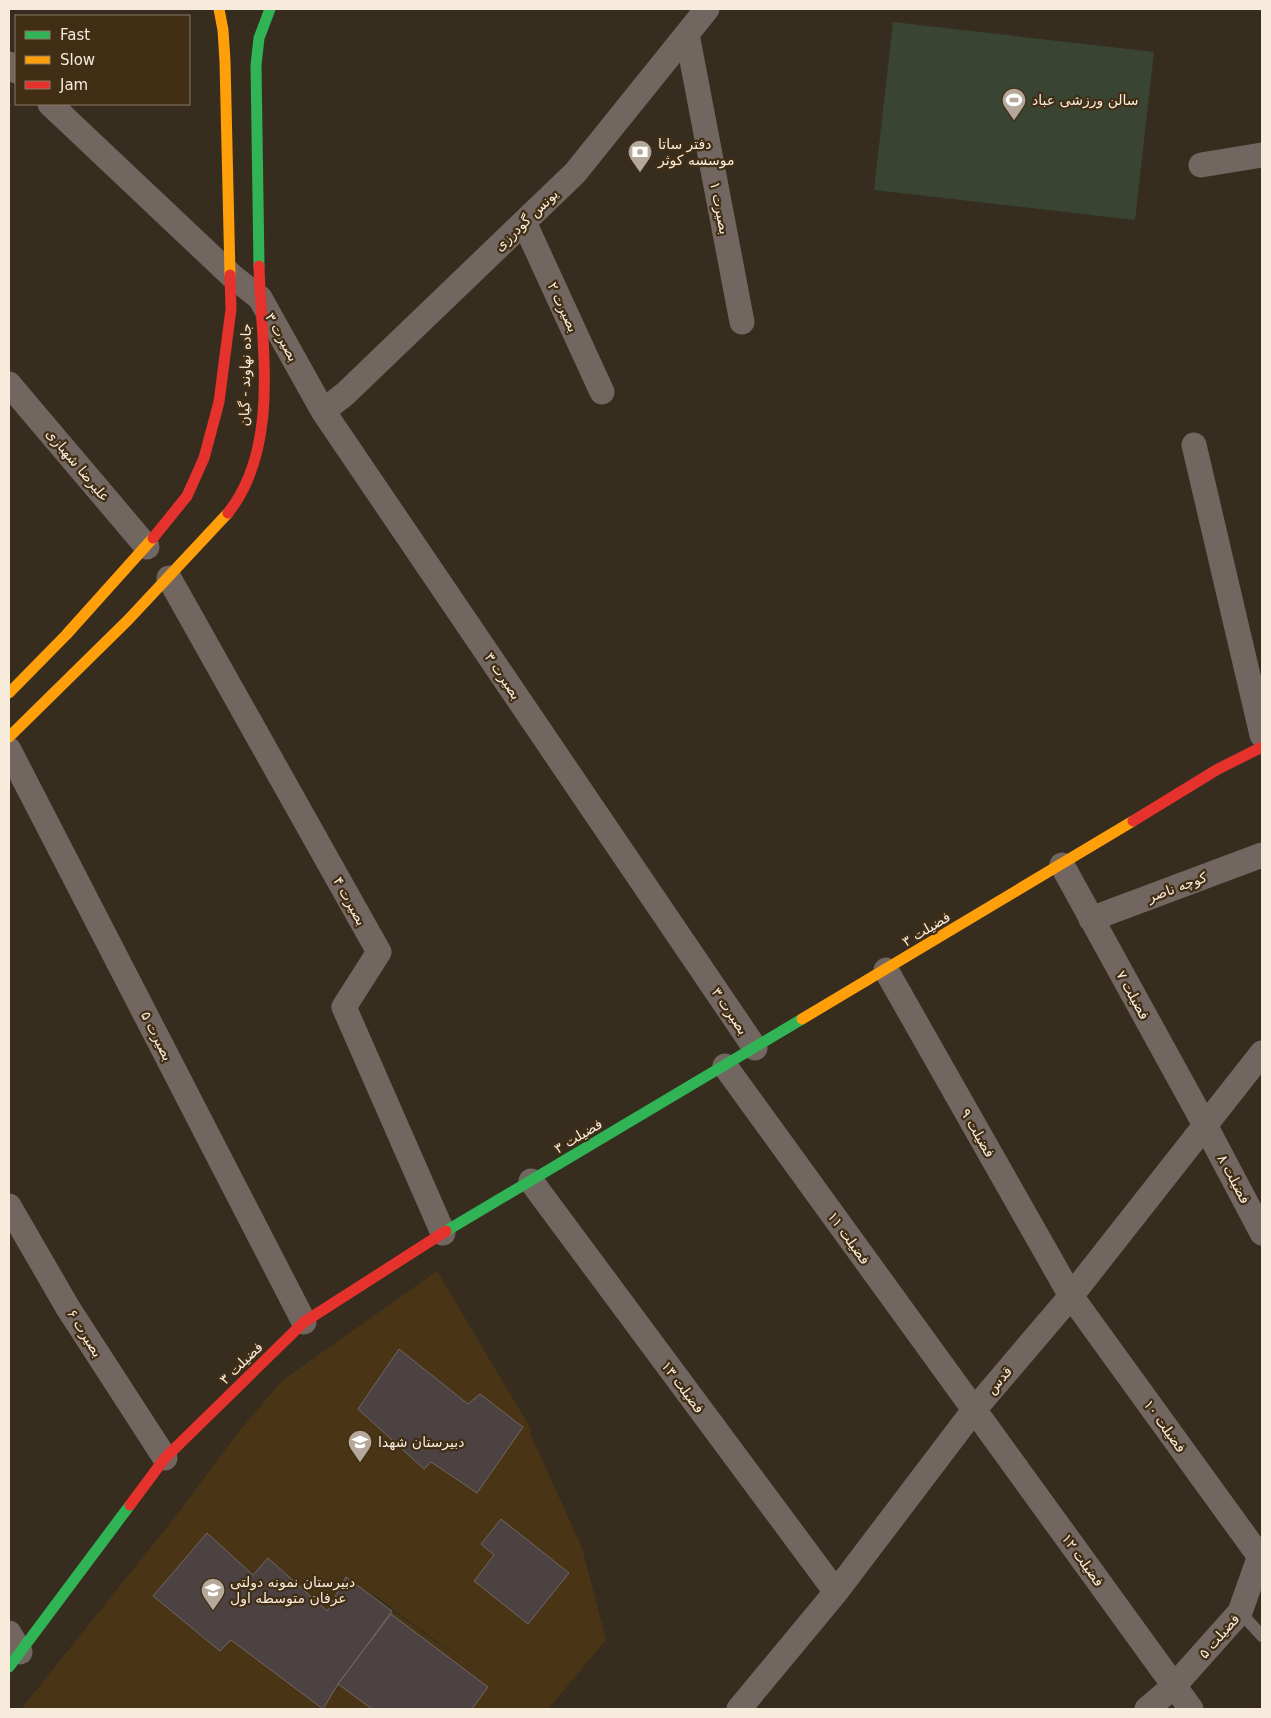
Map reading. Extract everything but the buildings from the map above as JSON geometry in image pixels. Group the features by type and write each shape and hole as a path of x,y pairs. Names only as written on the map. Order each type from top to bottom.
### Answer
{"main road":[{"name":"جاده نهاوند - گیان","path":"9,693 66,635 147,547 187,496 204,458 219,402 232,309 225,61 223,30 219,9"},
{"name":"جاده نهاوند - گیان","path":"9,737 169,578 227,514 250,478 257,450 262,416 263,371 256,65 259,38 270,9"},
{"name":"فضیلت ۳","path":"12,1651 165,1458 304,1322 443,1233 1062,865 1218,769 1262,747"}],"street":[{"name":"یونس گودرزی","path":"323,411 345,394 575,173 707,9"},
{"name":"بصیرت ۱","path":"687,34 742,322"},
{"path":"51,105 232,276 260,298"},
{"path":"1201,165 1262,155"},
{"name":"بصیرت ۲","path":"524,222 602,392"},
{"name":"بصیرت ۳","path":"260,298 323,411 755,1048"},
{"name":"علیرضا شهبازی","path":"9,384 147,547"},
{"path":"1194,446 1262,735"},
{"name":"بصیرت ۴","path":"169,578 379,952 344,1008 443,1233"},
{"name":"بصیرت ۵","path":"9,750 304,1322"},
{"name":"کوچه ناصر","path":"1091,919 1262,855"},
{"name":"فضیلت ۷","path":"1062,865 1205,1125"},
{"name":"فضیلت ۹","path":"886,970 1070,1296"},
{"name":"قدس","path":"739,1709 836,1592 974,1410 1070,1296 1262,1054"},
{"name":"فضیلت ۱۱","path":"725,1066 974,1410"},
{"name":"فضیلت ۸","path":"1205,1125 1262,1233"},
{"name":"فضیلت ۱۳","path":"531,1181 836,1592"},
{"name":"بصیرت ۶","path":"9,1206 68,1308 165,1458"},
{"name":"فضیلت ۱۰","path":"1070,1296 1261,1554"},
{"name":"فضیلت ۱۲","path":"974,1410 1191,1709"},
{"name":"فضیلت ۵","path":"1147,1709 1174,1686 1240,1612 1261,1554"}],"lane":[{"path":"1240,1612 1262,1636"}],"shaded area":[{"path":"437,1271 532,1431 530,1433 582,1548 606,1640 548,1709 21,1709 179,1512 239,1431 283,1380","holes":["358,1586 382,1601 481,1674"]}],"green space":[{"name":"سالن ورزشی عباد","path":"893,22 1154,52 1135,220 874,190"}],"traffic: fast":[{"path":"259,266 256,65 259,38 270,9"},
{"path":"446,1231 802,1019"},
{"path":"9,1667 130,1505"}],"traffic: slow":[{"path":"219,9 223,30 225,61 230,275"},
{"path":"9,737 128,620 228,513"},
{"path":"9,693 66,635 153,538"},
{"path":"802,1019 1133,821"}],"traffic: jam":[{"path":"228,513 245,486 255,457 262,426 264,361 259,266"},
{"path":"153,538 187,496 204,458 219,402 231,309 230,275"},
{"path":"1133,821 1218,769 1262,747"},
{"path":"130,1505 165,1458 304,1322 446,1231"}],"place":[{"name":"سالن ورزشی عباد","path":"1014,121"},
{"name":"دفتر ساتا موسسه کوثر","path":"640,173"},
{"name":"دبیرستان شهدا","path":"360,1463"},
{"name":"دبیرستان نمونه دولتی عرفان متوسطه اول","path":"213,1611"}]}
